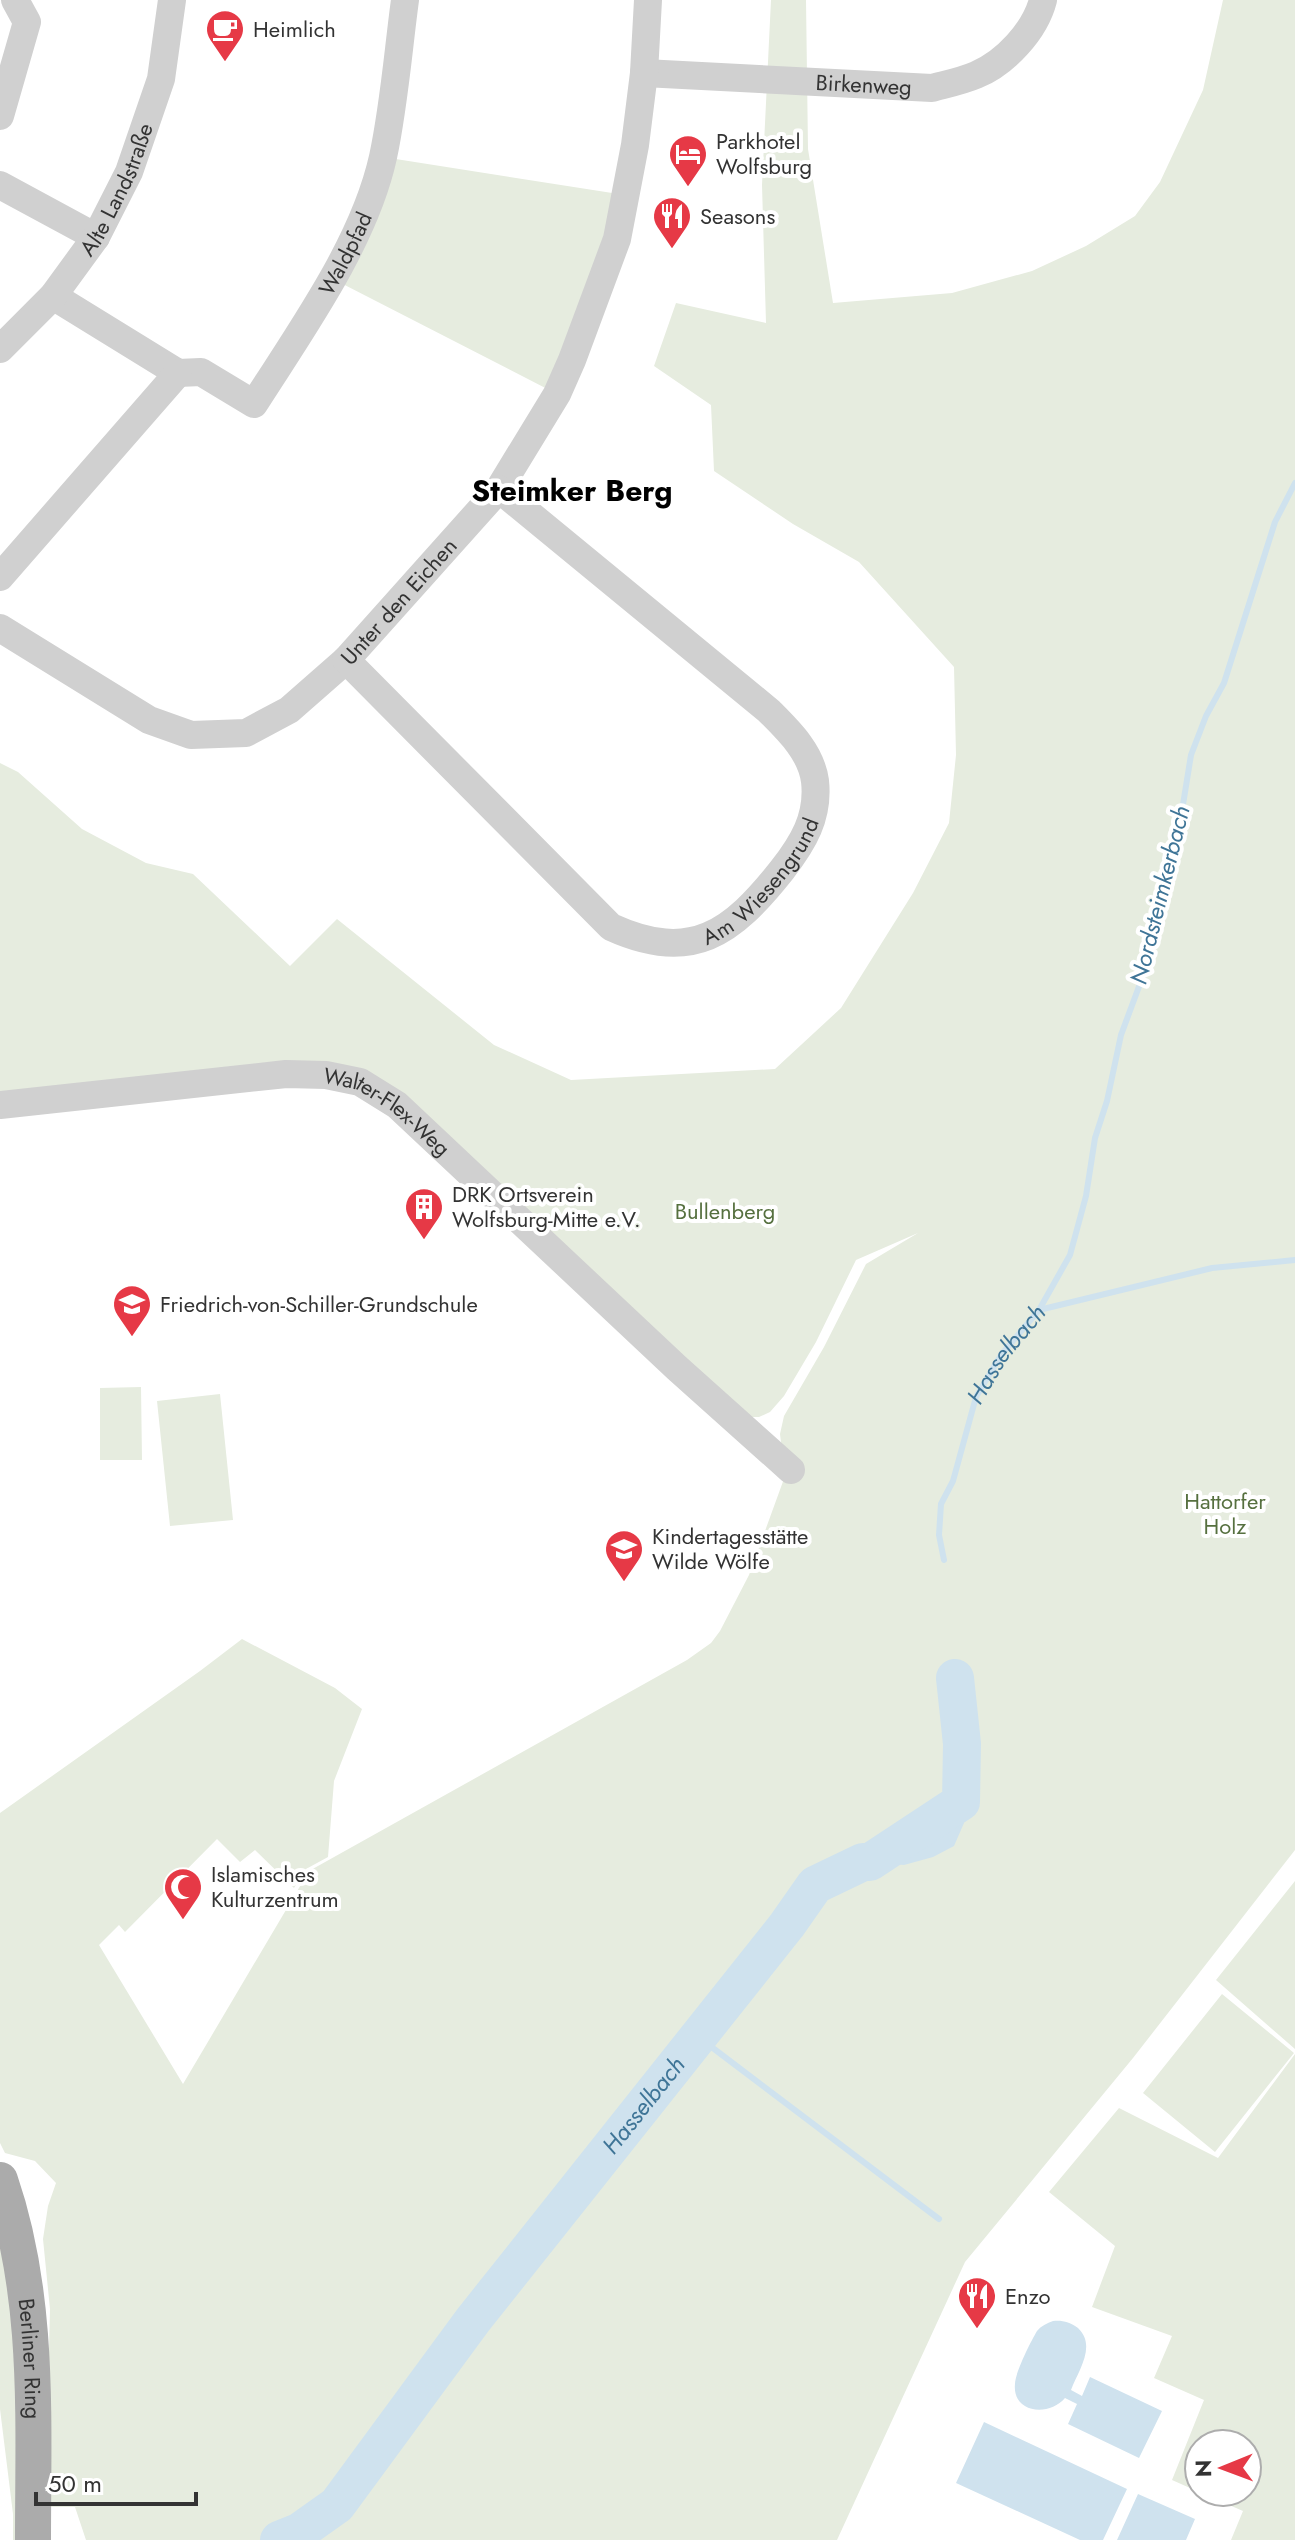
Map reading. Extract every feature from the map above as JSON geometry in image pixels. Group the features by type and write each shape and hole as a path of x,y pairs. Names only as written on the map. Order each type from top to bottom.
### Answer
{"main road":[{"name":"Berliner Ring","path":"0,2180 14,2221 33,2359 33,2540"}],"street":[{"path":"0,116 27,22 15,0"},
{"name":"Alte Landstraße","path":"0,349 53,296 96,237 129,172 161,79 172,0"},
{"name":"Waldpfad","path":"53,296 178,373 201,372 254,404 333,279 370,200 383,157 405,0"},
{"name":"Unter den Eichen","path":"0,628 149,720 191,735 246,733 289,710 346,660 499,489 557,394 609,267 617,239 644,73 648,0"},
{"name":"Birkenweg","path":"644,73 932,88 978,75 1013,51 1043,0"},
{"path":"0,185 96,237"},
{"path":"0,577 178,373"},
{"name":"Am Wiesengrund","path":"346,660 611,927 634,937 655,940 675,942 699,939 718,933 756,903 802,845 811,825 814,779 805,754 793,734 499,489"},
{"name":"Walter-Flex-Weg","path":"0,1105 286,1074 326,1075 360,1082 397,1105 667,1359 791,1470"}],"green space":[{"path":"771,0 806,0 808,149 833,303 952,293 1032,271 1086,246 1135,216 1160,182 1203,90 1223,0 1295,0 1295,1850 1133,2058 965,2262 837,2540 86,2540 75,2507 45,2507 50,2309 43,2239 48,2206 56,2183 35,2161 5,2153 0,2143 0,1813 242,1639 335,1688 362,1709 334,1781 328,1857 306,1869 294,1888 255,1850 240,1862 217,1839 125,1932 119,1925 99,1945 183,2084 309,1871 687,1660 711,1643 749,1575 785,1476 780,1434 784,1416 824,1347 866,1264 918,1233 856,1260 816,1342 784,1396 770,1412 759,1417 740,1417 363,1072 0,1106 0,763 18,772 82,829 146,863 193,874 290,966 337,919 494,1045 571,1080 775,1069 841,1008 913,893 949,823 956,755 954,667 859,562 793,524 714,471 711,405 654,366 676,303 766,323 762,185"},
{"path":"383,157 625,195 557,394 333,279"},
{"path":"141,1387 142,1460 100,1460 100,1388"},
{"path":"220,1394 233,1520 170,1526 157,1401"},
{"path":"1295,1881 1295,2049 1216,1980"},
{"path":"1222,1994 1294,2053 1215,2152 1143,2093"},
{"path":"1295,2054 1295,2540 1231,2540 1243,2511 1236,2508 1263,2508 1263,2428 1193,2428 1204,2400 1154,2378 1172,2336 1092,2307 1115,2246 1049,2192 1119,2108 1218,2158"},
{"path":"0,2229 15,2308 21,2540 13,2540 13,2514 0,2409"},
{"path":"1183,2452 1183,2485 1172,2480"}],"water":[{"path":"961,1802 964,1823 954,1846 933,1857 904,1865 870,1862 884,1832"},
{"path":"1053,2321 1066,2322 1078,2328 1086,2343 1084,2359 1071,2390 1082,2396 1090,2377 1162,2411 1139,2458 1068,2424 1077,2404 1065,2398 1041,2410 1019,2401 1015,2384 1020,2365 1037,2331"},
{"path":"984,2422 1127,2489 1103,2540 1080,2540 956,2483"},
{"path":"1138,2494 1195,2519 1186,2540 1117,2540"}],"waterway":[{"name":"Nordsteimkerbach","path":"944,1560 939,1535 941,1504 953,1481 976,1397 1001,1355 1039,1310 1070,1255 1121,1035 1144,973 1153,921 1175,854 1191,755 1206,716 1224,683 1275,522 1295,483"},
{"name":"Hasselbach","path":"1039,1310 1212,1268 1295,1260"},
{"name":"Hasselbach","path":"279,2540 299,2532 337,2505 473,2320 787,1925 815,1885 863,1862 870,1862 961,1802 962,1744 955,1678"},
{"path":"697,2036 939,2219"}],"place":[{"name":"Heimlich","path":"225,63"},
{"name":"Parkhotel Wolfsburg","path":"688,188"},
{"name":"Seasons","path":"672,250"},
{"name":"DRK Ortsverein Wolfsburg-Mitte e.V.","path":"424,1241"},
{"name":"Friedrich-von-Schiller-Grundschule","path":"132,1338"},
{"name":"Kindertagesstätte Wilde Wölfe","path":"624,1583"},
{"name":"Islamisches Kulturzentrum","path":"183,1921"},
{"name":"Enzo","path":"977,2330"}],"district":[{"name":"Steimker Berg","path":"572,491"}],"park label":[{"name":"Bullenberg","path":"725,1211"},
{"name":"Hattorfer Holz","path":"1225,1514"}]}
